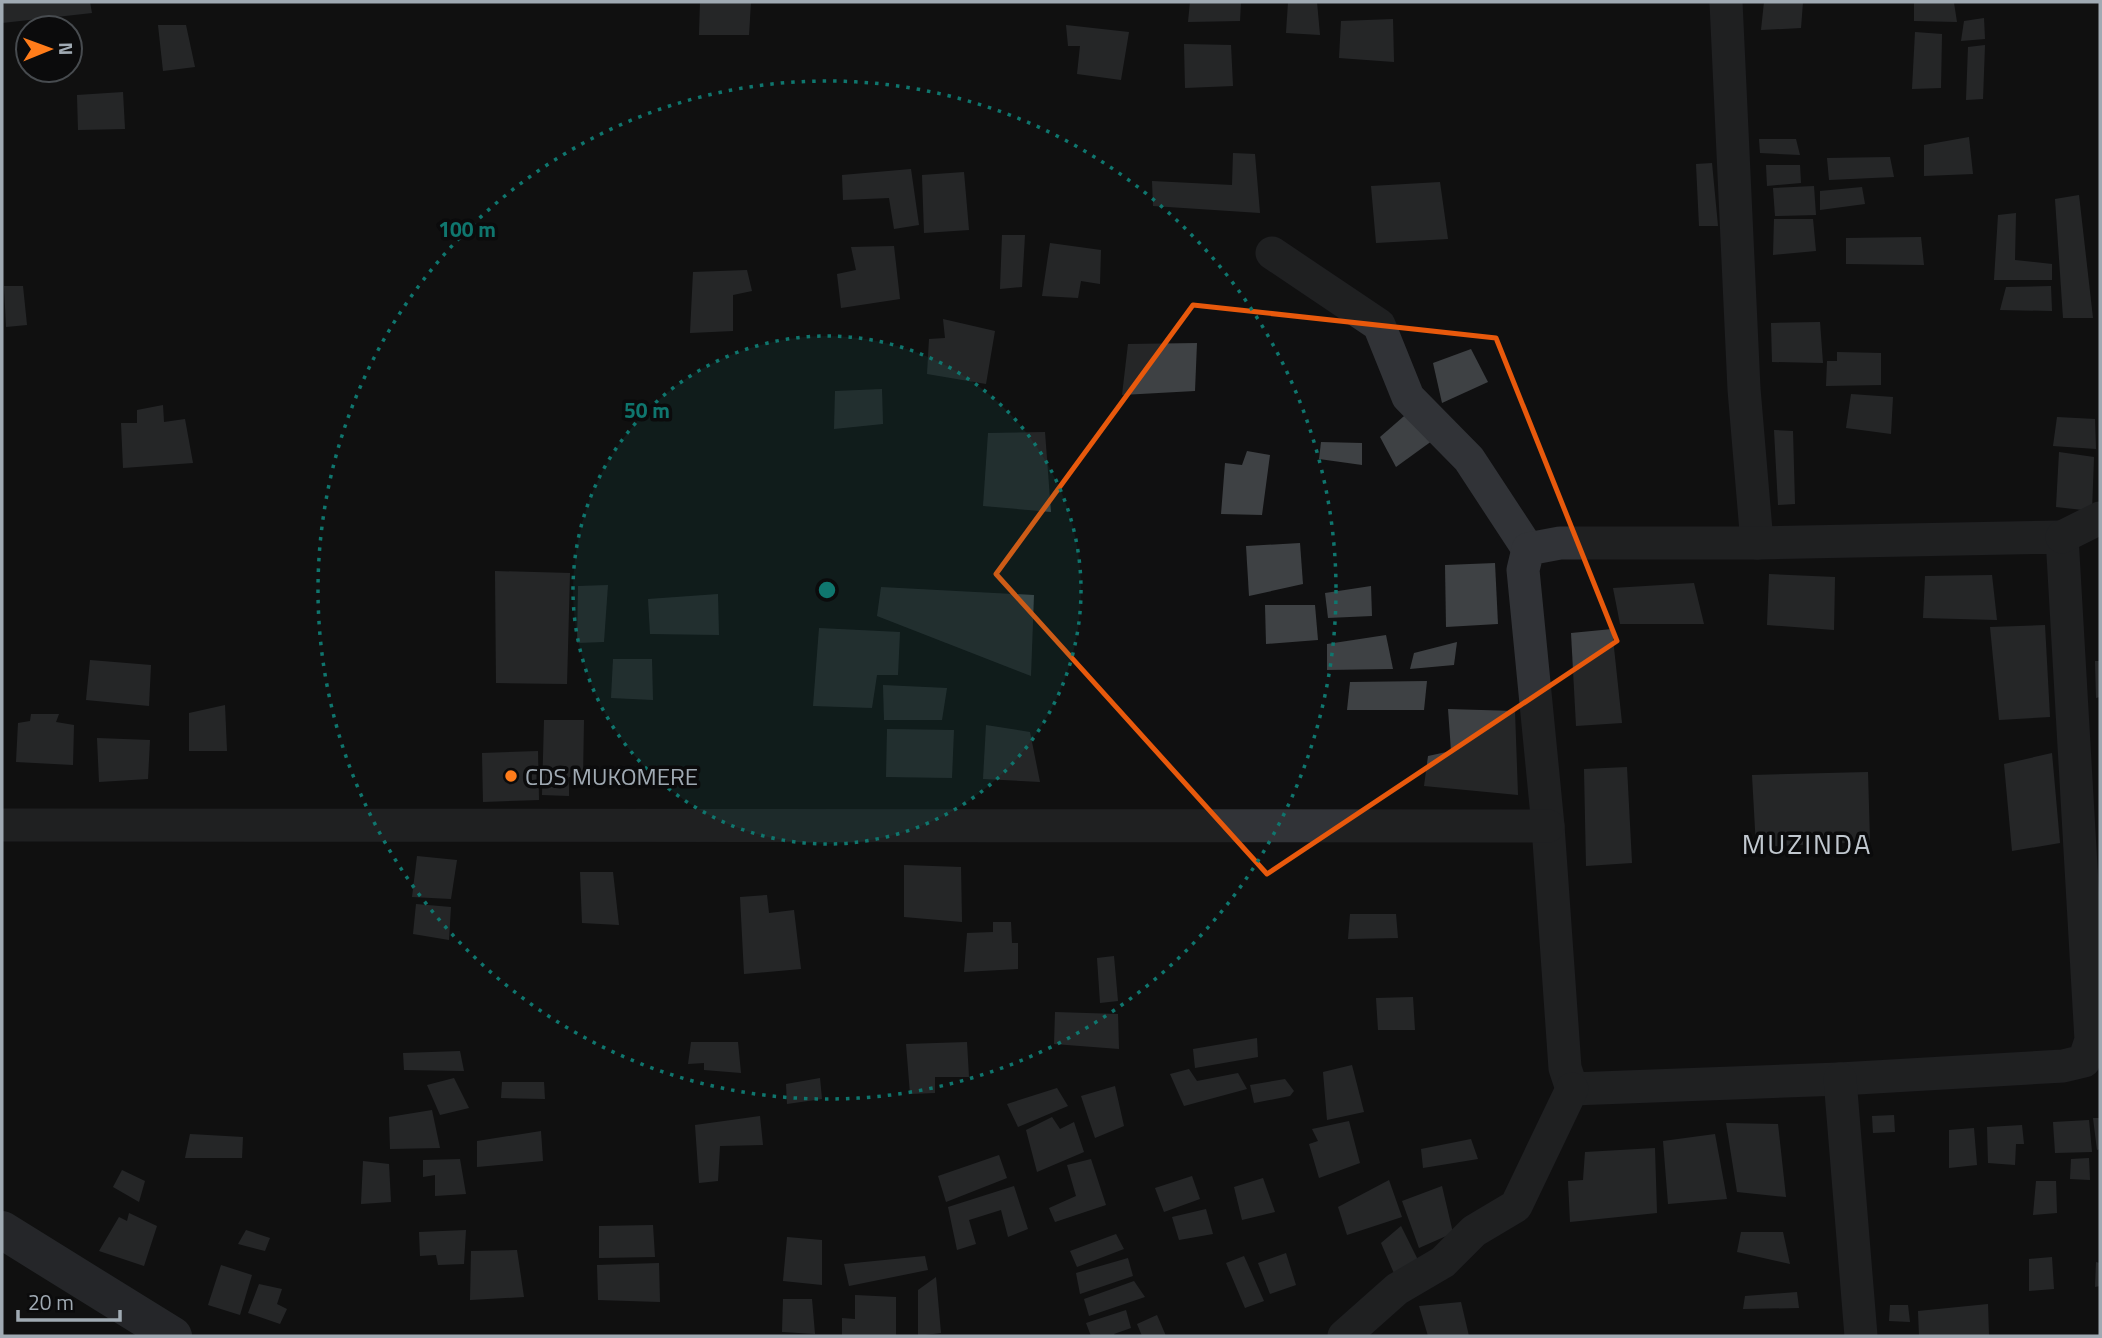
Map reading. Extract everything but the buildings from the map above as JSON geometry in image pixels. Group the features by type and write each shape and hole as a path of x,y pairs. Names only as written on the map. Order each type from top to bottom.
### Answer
{"main road":[{"path":"2,1230 173,1336"}],"street":[{"path":"1726,2 1744,389 1757,543"},
{"path":"1272,253 1379,325 1408,397 1469,459 1528,549 1523,570 1548,826 1565,1068 1572,1089 1516,1206 1474,1231 1443,1262 1397,1289 1344,1336"},
{"path":"1528,549 1560,543 1757,543 2062,537 2100,518"},
{"path":"1572,1089 1839,1079 2063,1066 2084,1061 2091,1040 2090,868 2062,537"},
{"path":"2,825 1548,826"},
{"path":"1839,1079 1861,1336"}],"highlighted area":[{"path":"1193,305 1496,338 1617,641 1267,874 996,574"}],"place":[{"name":"CDS MUKOMERE","path":"511,776"}],"district":[{"name":"MUZINDA","path":"1807,843"}]}
